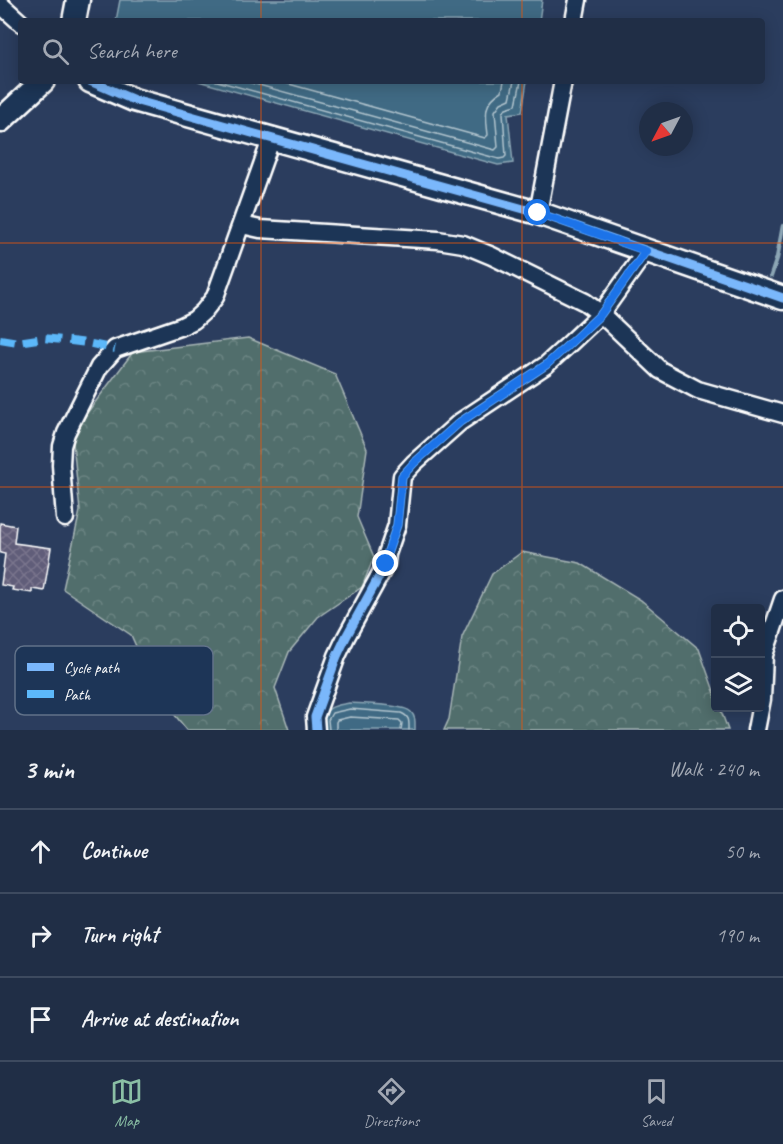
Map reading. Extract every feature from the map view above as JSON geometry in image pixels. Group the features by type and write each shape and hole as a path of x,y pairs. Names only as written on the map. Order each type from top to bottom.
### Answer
{"street":[{"path":"75,18 78,0"},
{"path":"575,18 578,0"},
{"path":"0,4 18,20"},
{"path":"0,121 40,84"},
{"path":"97,84 134,100 538,213 783,298"},
{"path":"538,213 562,84"},
{"path":"65,518 62,446 66,433 99,367 115,349 194,320 215,297 272,137"},
{"path":"242,225 260,229 438,240 463,244 574,297 601,314 660,370 698,390 783,414"},
{"path":"316,730 315,717 337,656 386,564 397,525 402,476 460,422 546,365 601,314 646,251"},
{"path":"756,730 762,699 764,655 783,599"}],"green space":[{"path":"248,338 335,374 367,449 357,517 374,557 362,587 318,617 289,652 275,688 289,730 187,730 175,715 213,715 213,646 136,646 131,635 63,589 80,511 72,433 133,352"},
{"path":"522,552 580,563 641,600 699,649 711,683 711,712 721,712 728,730 444,730 449,719 462,637 492,574"}],"water":[{"path":"120,0 542,0 539,18 117,18"},
{"path":"209,84 527,84 522,112 508,114 513,163 498,165"},
{"path":"349,703 407,709 414,716 415,730 323,730 321,718 327,711"}],"building":[{"path":"0,523 16,526 14,543 51,548 44,591 32,589 32,593 12,590 13,587 1,585 5,554 0,553"}],"waterway":[{"path":"771,276 783,226"}],"marked path":[{"path":"0,339 18,342 44,338 115,349"}],"cycle path":[{"path":"97,84 134,100 538,213 783,298"},
{"path":"316,730 315,717 337,656 386,564 397,525 402,476 460,422 546,365 568,345 601,314 646,251"}],"route":[{"path":"386,564 397,525 402,476 460,422 546,365 568,345 601,314 646,251 538,213"}]}
